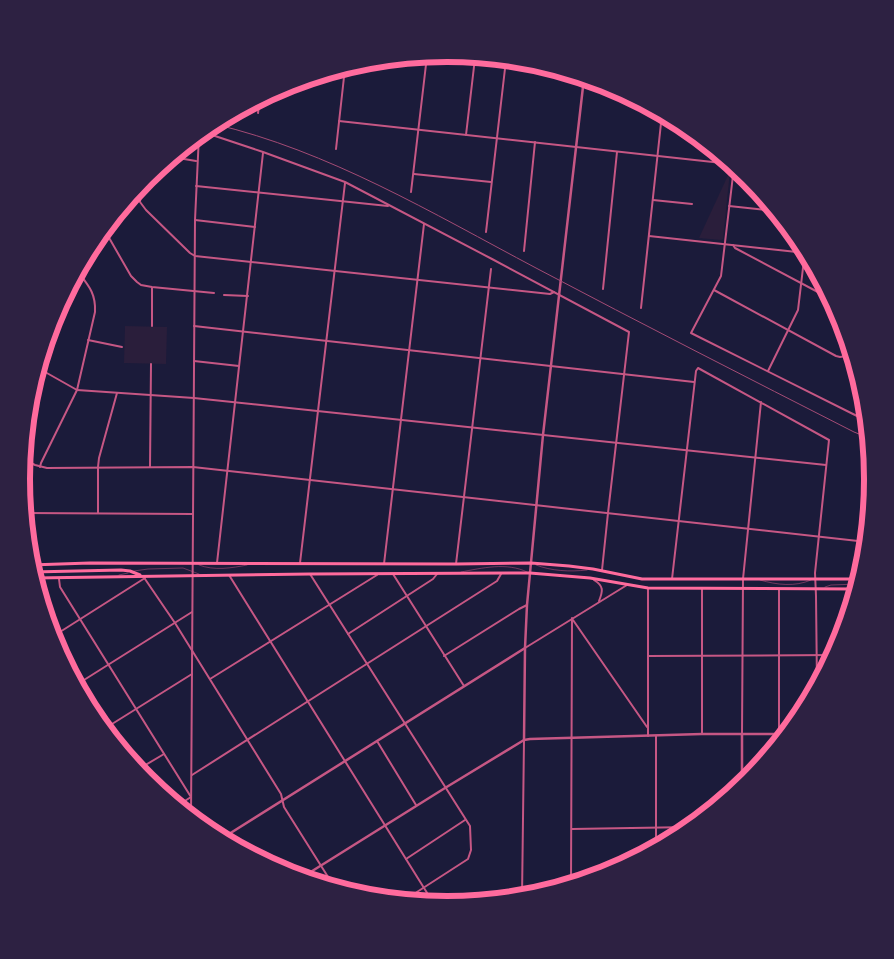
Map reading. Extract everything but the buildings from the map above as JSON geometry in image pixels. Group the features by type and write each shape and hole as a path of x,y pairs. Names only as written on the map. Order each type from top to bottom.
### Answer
{"main road":[{"path":"39,565 90,563 531,563 593,568 642,579 852,579"},
{"path":"40,572 112,570 133,572 140,576"},
{"path":"42,578 145,577 193,573 203,575 530,573 590,578 648,588 849,589"}],"street":[{"path":"411,192 426,63"},
{"path":"466,135 474,63"},
{"path":"486,232 505,67"},
{"path":"336,149 344,76"},
{"path":"522,889 524,648 527,605 550,366 583,86"},
{"path":"258,113 259,108"},
{"path":"339,121 718,163"},
{"path":"641,308 662,122"},
{"path":"212,135 345,182 630,332 602,570"},
{"path":"524,251 535,142"},
{"path":"191,808 194,291 199,145"},
{"path":"217,563 264,152"},
{"path":"603,289 617,152"},
{"path":"181,159 198,162"},
{"path":"414,174 492,182"},
{"path":"733,176 721,276 691,333 859,416"},
{"path":"300,563 345,182"},
{"path":"196,186 390,206"},
{"path":"141,197 140,202 146,210 195,256 550,294 554,292"},
{"path":"653,200 692,204"},
{"path":"729,206 765,210"},
{"path":"195,220 255,227"},
{"path":"384,564 424,224"},
{"path":"649,236 796,251"},
{"path":"108,237 131,276 141,285 152,288 214,293"},
{"path":"734,245 735,248 820,293"},
{"path":"768,371 798,310 804,265"},
{"path":"456,564 491,269"},
{"path":"40,467 77,390 95,312 94,297 82,278"},
{"path":"152,288 152,326"},
{"path":"714,290 836,356 845,356"},
{"path":"224,295 248,296"},
{"path":"194,326 694,382"},
{"path":"88,340 122,347"},
{"path":"194,361 239,366"},
{"path":"150,467 151,364"},
{"path":"672,579 694,382 698,368 829,440 815,579 817,671"},
{"path":"44,371 77,390 236,402 826,465"},
{"path":"98,513 99,458 117,393"},
{"path":"743,773 743,579 761,402"},
{"path":"31,463 40,467 193,467 859,541"},
{"path":"32,513 193,514"},
{"path":"310,574 470,826 471,850 468,859 412,895"},
{"path":"210,679 378,574"},
{"path":"393,574 464,686"},
{"path":"348,634 434,578 437,574"},
{"path":"191,776 497,581 501,574"},
{"path":"229,575 429,896"},
{"path":"59,633 145,577 281,794 284,807 330,879"},
{"path":"59,578 60,587 191,797"},
{"path":"590,578 598,582 602,588 602,595 599,601"},
{"path":"228,835 627,585"},
{"path":"648,588 648,736"},
{"path":"702,589 702,734"},
{"path":"779,732 780,590"},
{"path":"444,656 527,605"},
{"path":"82,681 192,612"},
{"path":"572,618 647,727"},
{"path":"571,877 572,618"},
{"path":"648,656 825,655"},
{"path":"110,725 192,674"},
{"path":"309,873 524,740 702,734 777,734"},
{"path":"656,736 656,840"},
{"path":"376,741 416,806"},
{"path":"144,766 164,754"},
{"path":"183,802 191,797"},
{"path":"406,859 466,820"},
{"path":"572,829 677,827"}],"lane":[{"path":"192,563 206,568 233,568 254,563"},
{"path":"450,574 482,567 512,567 530,573"},
{"path":"113,576 148,568 183,568 193,573"},
{"path":"816,590 830,585 851,584"}],"shaded area":[{"path":"729,173 723,239 699,238"},
{"path":"125,326 167,327 166,364 124,363"}],"railway":[{"path":"225,127 298,150 419,205 655,330 861,435"}]}
